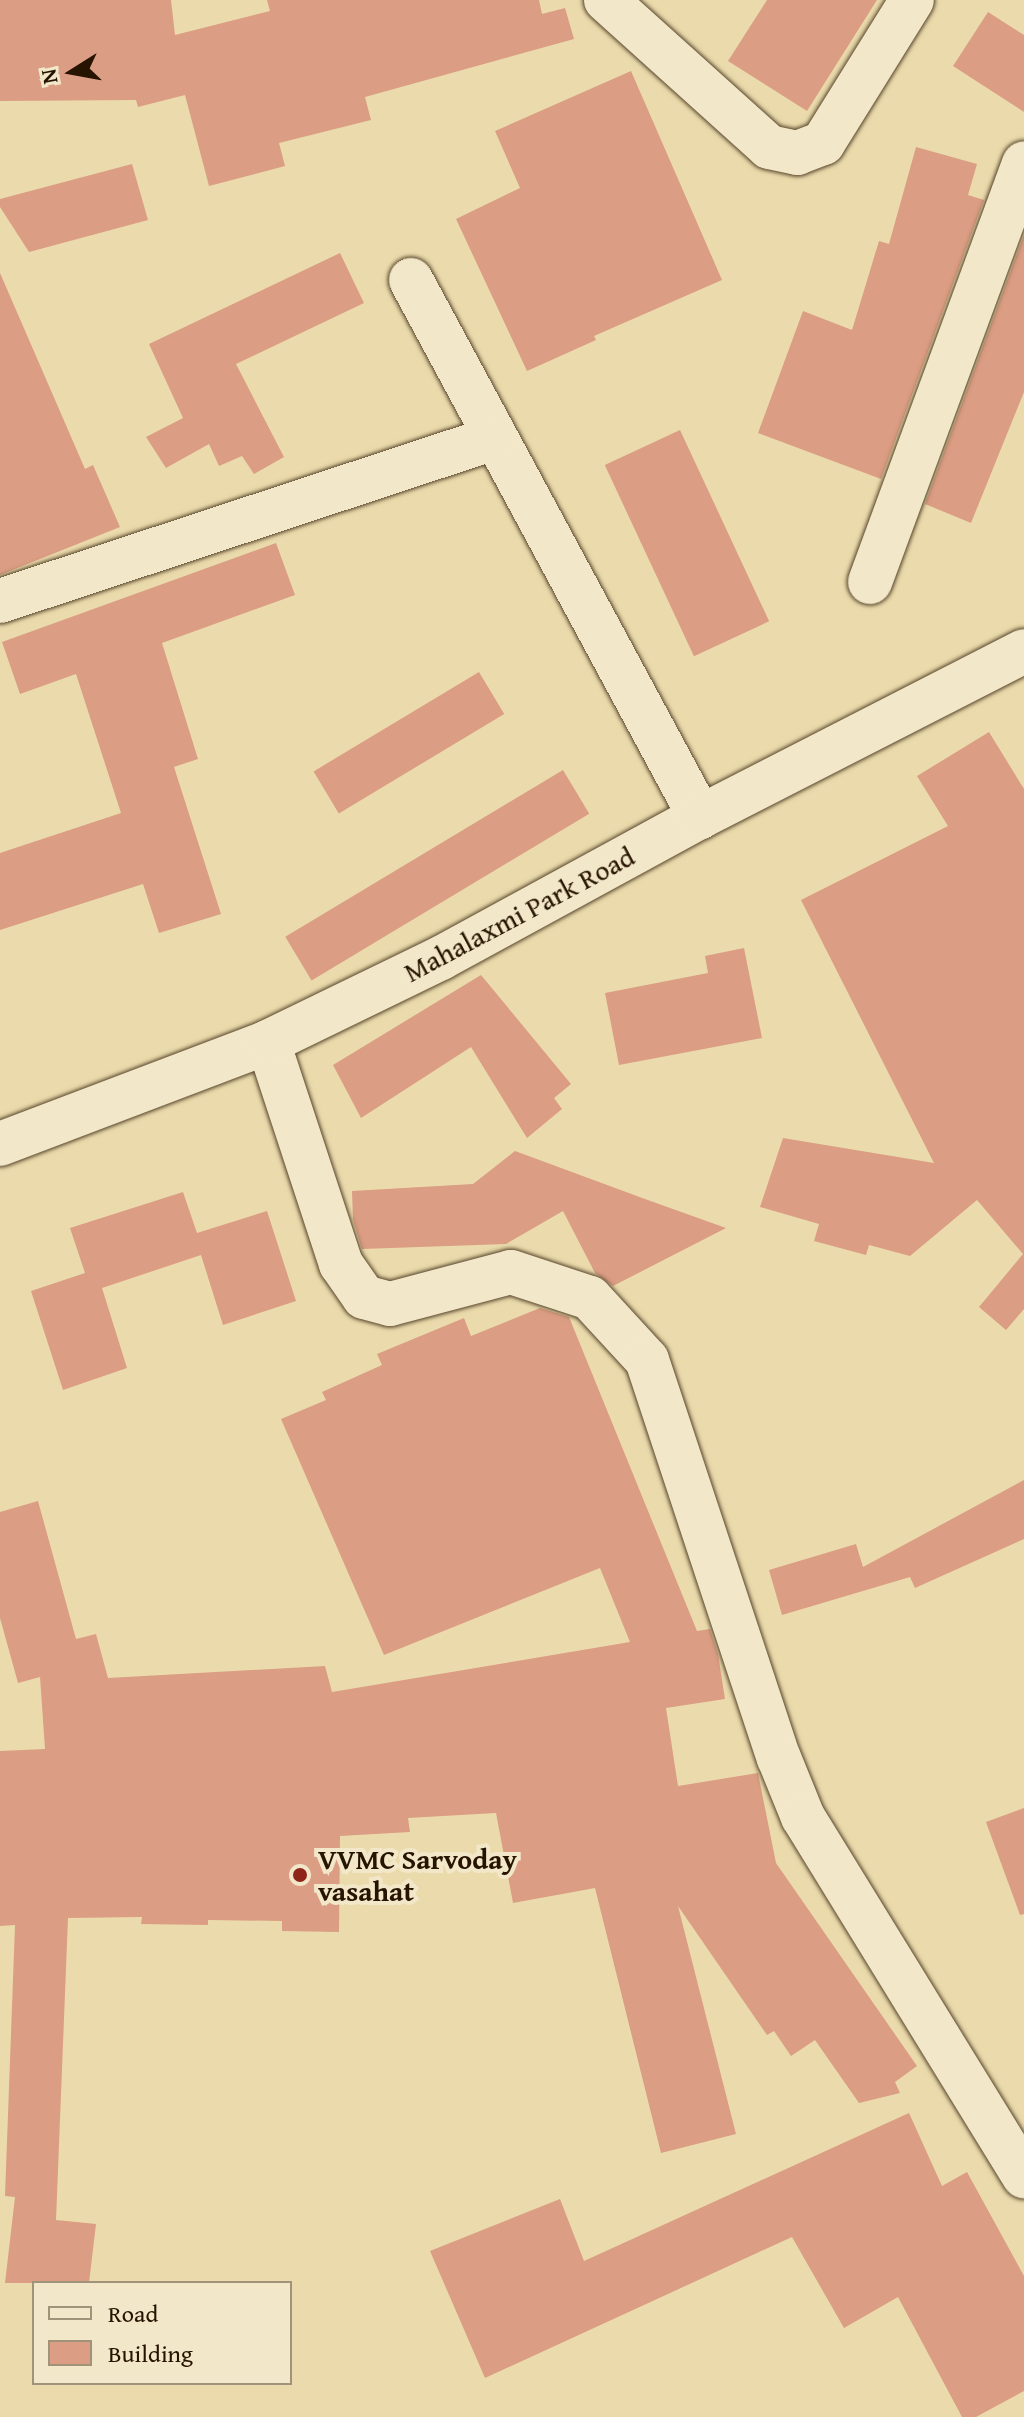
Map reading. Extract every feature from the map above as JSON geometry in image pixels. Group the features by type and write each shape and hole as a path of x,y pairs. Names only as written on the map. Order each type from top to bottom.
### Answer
{"street":[{"path":"606,0 769,147 797,153 823,143 912,0"},
{"path":"870,582 1024,163"},
{"path":"411,280 700,817"},
{"path":"0,601 494,438"},
{"name":"Mahalaxmi Park Road","path":"0,1144 268,1042 441,958 700,817 1024,651"},
{"path":"268,1042 341,1264 364,1297 390,1304 511,1272 590,1298 647,1360 779,1758 803,1817 1024,2176"}],"building":[{"path":"0,0 171,0 175,35 270,11 267,0 539,0 542,14 565,8 574,39 365,97 371,120 279,143 285,166 209,186 185,95 138,107 136,100 0,101"},
{"path":"767,0 877,0 807,111 728,61"},
{"path":"988,12 1024,35 1024,112 953,66"},
{"path":"631,71 722,280 594,336 596,340 527,371 456,219 520,188 495,131"},
{"path":"916,147 977,164 968,195 984,200 881,479 758,433 803,311 852,330 879,241 889,244"},
{"path":"132,164 148,220 29,252 0,207 0,199"},
{"path":"1024,235 1024,392 971,523 925,504"},
{"path":"340,253 364,303 236,364 284,457 254,474 242,456 219,466 209,444 166,468 146,437 183,418 149,344"},
{"path":"0,273 85,469 93,465 120,527 0,575"},
{"path":"680,430 769,621 694,656 605,465"},
{"path":"276,543 295,595 162,643 198,759 174,767 221,914 159,933 143,884 0,930 0,853 121,813 76,674 20,694 2,642"},
{"path":"479,672 504,714 339,813 314,771"},
{"path":"989,732 1024,789 1024,1309 1006,1330 979,1307 1023,1254 977,1200 910,1256 869,1245 866,1255 814,1241 819,1224 760,1207 783,1138 934,1163 801,900 948,826 917,776"},
{"path":"563,770 589,814 312,981 285,937"},
{"path":"744,948 762,1038 619,1065 605,993 708,973 705,956"},
{"path":"481,975 571,1084 554,1098 562,1109 527,1138 471,1047 361,1118 333,1065"},
{"path":"515,1151 726,1228 613,1286 595,1273 563,1211 506,1244 362,1249 353,1220 352,1191 473,1184"},
{"path":"183,1192 197,1233 267,1211 296,1301 223,1325 201,1255 102,1288 127,1368 63,1390 31,1291 85,1273 70,1228"},
{"path":"540,1308 569,1317 697,1631 710,1629 718,1654 725,1699 666,1708 678,1786 758,1773 776,1863 917,2066 895,2082 900,2093 859,2103 815,2040 791,2056 774,2031 767,2035 678,1906 736,2134 661,2153 595,1888 513,1903 496,1813 408,1818 410,1832 340,1836 339,1932 282,1931 282,1921 208,1920 208,1925 141,1924 142,1917 68,1918 56,2220 96,2224 89,2281 5,2283 15,2197 5,2196 15,1925 0,1926 0,1751 45,1749 40,1677 18,1683 0,1618 0,1512 38,1501 76,1639 96,1634 108,1678 325,1666 332,1692 630,1642 600,1568 384,1655 281,1419 326,1400 322,1392 382,1365 377,1354 464,1318 471,1336"},
{"path":"1024,1480 1024,1539 915,1588 910,1577 782,1615 769,1570 856,1544 863,1567"},
{"path":"1024,1808 1024,1914 1020,1915 986,1822"},
{"path":"909,2113 942,2186 967,2172 1024,2276 1024,2391 976,2417 962,2417 898,2297 844,2328 792,2237 485,2378 430,2251 560,2199 584,2261"}],"place":[{"name":"VVMC Sarvoday vasahat","path":"300,1875"}]}
